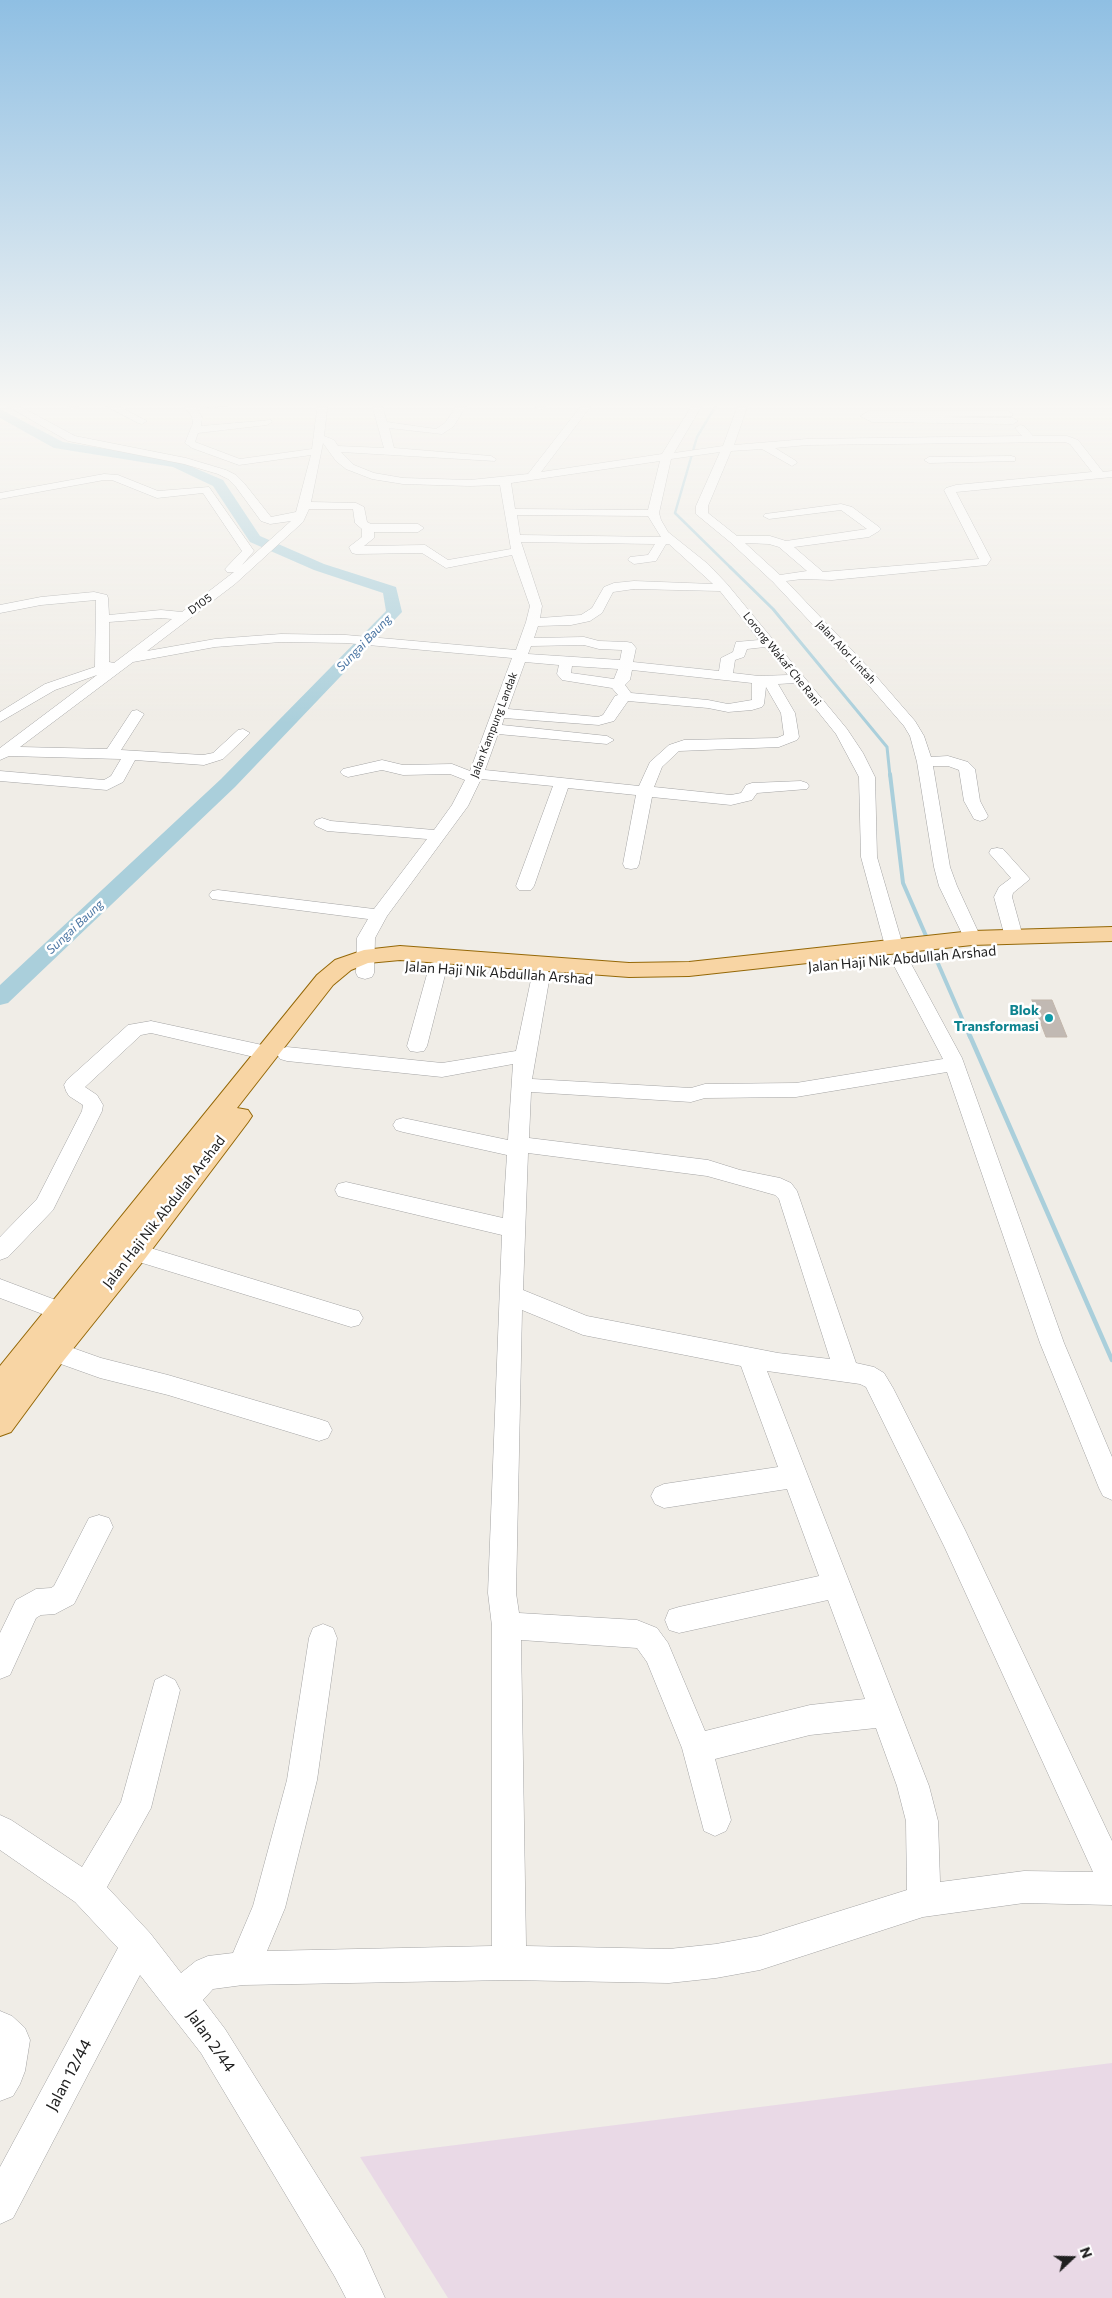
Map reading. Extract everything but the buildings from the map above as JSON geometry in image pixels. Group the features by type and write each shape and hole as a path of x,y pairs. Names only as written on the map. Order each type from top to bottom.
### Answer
{"main road":[{"name":"Jalan Haji Nik Abdullah Arshad","path":"969,943 1103,935"},
{"name":"Jalan Haji Nik Abdullah Arshad","path":"364,965 378,968 399,966 438,967 645,982 674,982 1014,937 1103,935"},
{"name":"Jalan Haji Nik Abdullah Arshad","path":"0,1388 61,1312 277,1054 336,990 364,965 400,953 658,970 897,953"},
{"name":"Jalan Haji Nik Abdullah Arshad","path":"0,1423 53,1351 134,1252 277,1054"}],"street":[{"path":"220,509 248,551 224,578 231,581"},
{"path":"258,509 265,519 270,521 281,520 303,509"},
{"name":"D105","path":"3,753 182,616 231,581 280,539 304,509"},
{"path":"358,509 361,523 368,528 418,528"},
{"path":"512,512 653,513 654,509"},
{"name":"Jalan Alor Lintah","path":"702,509 702,514 734,539 777,579 863,670 910,724 917,736 924,762 942,867 969,943"},
{"path":"769,516 823,509"},
{"path":"785,545 869,534 875,529 848,509"},
{"path":"777,579 832,576 984,561 958,509"},
{"name":"Jalan Kampung Landak","path":"364,965 366,938 380,915 460,806 475,776 501,713 534,622 536,606 516,545 512,512"},
{"name":"Lorong Wakaf Che Rani","path":"653,513 668,542 704,567 723,587 842,732 866,778 869,796 869,857 897,953 954,1064 1052,1343 1112,1488"},
{"path":"368,528 368,538 355,548 356,550 425,549 446,564 516,545 668,542"},
{"path":"734,539 770,540 785,545 820,576"},
{"path":"634,560 652,558 668,542"},
{"path":"534,622 571,621 586,618 597,610 608,590 614,588 634,585 723,587"},
{"path":"0,609 41,601 97,596 103,599 102,668"},
{"path":"103,619 161,614 182,616"},
{"path":"0,718 50,687 125,661 224,642 281,638 346,639 522,652 563,661 626,665 764,680 798,680"},
{"path":"522,652 584,641 599,645 625,645 628,648 623,680 617,684 566,677 564,674 566,663 563,661"},
{"path":"725,676 728,658 739,654 741,645 770,643"},
{"path":"501,713 599,722 609,718 620,699 627,697 708,704 728,708 752,706 757,704 759,700 764,680"},
{"path":"631,864 645,791 655,765 679,746 779,742 792,738 788,713 764,680"},
{"path":"617,684 627,697"},
{"path":"0,707 16,708"},
{"path":"111,754 137,714"},
{"path":"494,729 607,740"},
{"path":"3,753 111,754 204,760 218,756 243,732"},
{"path":"0,776 107,785 117,779 130,756"},
{"path":"924,762 948,761 963,765 966,769 972,801 980,816"},
{"path":"348,772 380,766 403,770 450,769 475,776 562,782 731,800 746,797 752,788 801,786"},
{"path":"525,886 562,782"},
{"path":"322,823 327,826 440,835"},
{"path":"997,853 1022,878 1006,891 1003,897 1014,937"},
{"path":"218,895 380,915"},
{"path":"417,1046 438,967"},
{"path":"509,1963 506,1626 502,1593 510,1296 521,1085 524,1056 541,975"},
{"path":"0,1251 45,1204 92,1111 93,1105 76,1090 74,1085 135,1029 151,1028 277,1054 442,1070 524,1056"},
{"path":"521,1085 691,1095 705,1091 796,1090 954,1064"},
{"path":"403,1125 518,1147 708,1168 738,1178 772,1184 782,1189 789,1197 846,1371"},
{"path":"346,1190 514,1229"},
{"path":"134,1252 351,1318"},
{"path":"0,1288 61,1312"},
{"path":"510,1296 583,1325 660,1343 869,1375 880,1385 1054,1749 1112,1878"},
{"path":"53,1351 100,1368 168,1384 319,1430"},
{"path":"750,1358 913,1786 922,1821 924,1854 923,1901"},
{"path":"664,1496 795,1476"},
{"path":"0,1665 26,1609 36,1602 55,1601 64,1595 99,1527"},
{"path":"679,1620 837,1585"},
{"path":"506,1626 637,1634 647,1638 658,1653 696,1748 715,1820"},
{"path":"243,1968 269,1908 302,1780 323,1638"},
{"path":"87,1890 135,1808 165,1690"},
{"path":"696,1748 800,1722 886,1712"},
{"name":"Jalan 2/44","path":"0,1832 87,1890 138,1945 181,1999 213,2041 349,2263 366,2298"},
{"path":"181,1999 197,1980 208,1973 243,1968 509,1963 670,1966 716,1961 760,1953 923,1901 1024,1887 1112,1889"},
{"name":"Jalan 12/44","path":"0,2205 138,1945"},
{"path":"0,2028 13,2040 7,2072 0,2083"}],"shaded area":[{"path":"1112,2063 1112,2298 448,2298 360,2157"}],"waterway":[{"name":"Sungai Baung","path":"0,998 228,783 394,612 390,590 319,567 255,539 235,509"},
{"path":"676,509 675,513 731,568"},
{"path":"730,567 773,609 887,747 890,776"},
{"path":"890,774 903,883 970,1037"},
{"path":"970,1036 1112,1360"}],"place":[{"name":"Blok Transformasi","path":"1049,1018"}]}
